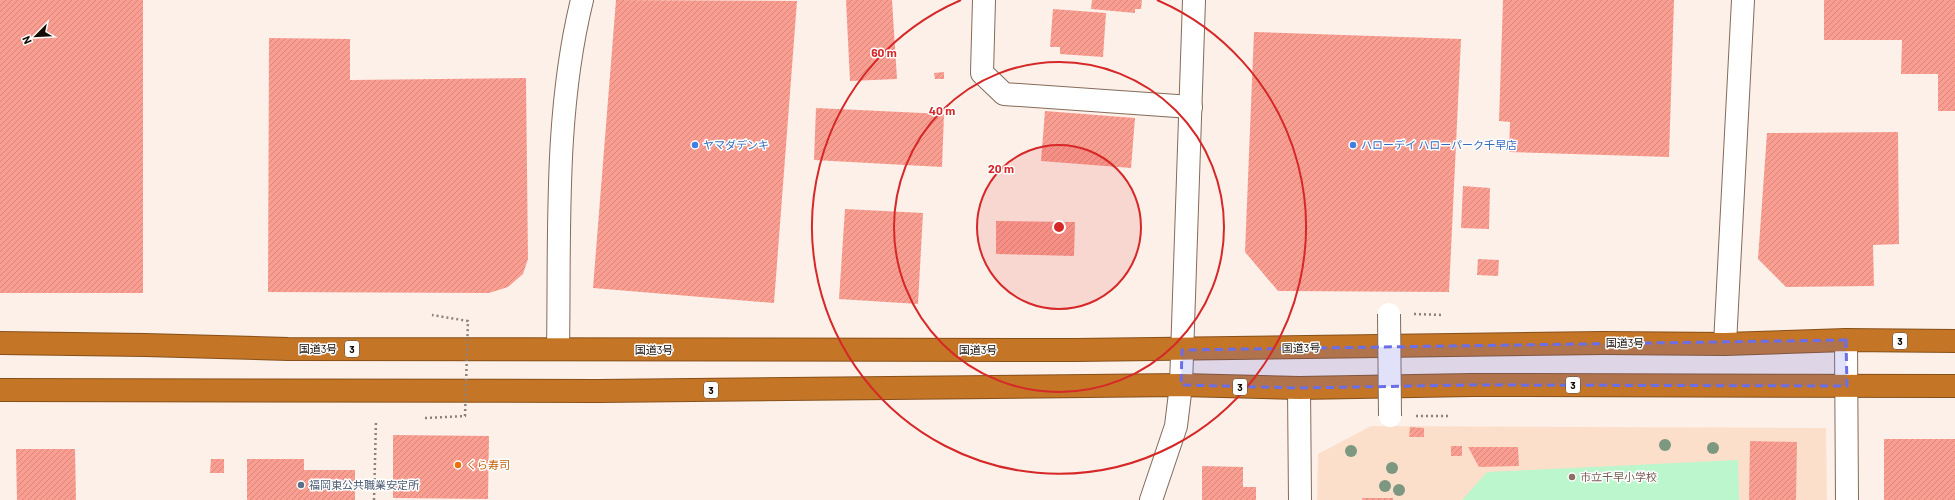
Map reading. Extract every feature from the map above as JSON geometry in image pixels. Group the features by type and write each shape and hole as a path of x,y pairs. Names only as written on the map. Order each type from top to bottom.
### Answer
{"highway":[{"name":"国道3号","path":"0,343 145,345 288,350 1182,350 1603,343 1726,344 1846,340 1955,341"},
{"name":"3","path":"0,390 598,391 1181,386 1299,388 1472,385 1955,386"}],"street":[{"path":"558,350 562,134 575,29 582,0"},
{"path":"984,0 982,73 1004,94 1191,107"},
{"path":"1151,500 1176,426 1181,386 1194,0"},
{"path":"1726,344 1743,0"},
{"path":"1389,314 1390,416"},
{"path":"1846,340 1848,500"},
{"path":"1299,388 1300,500"}],"path":[{"path":"425,418 465,416 468,321 432,315"},
{"path":"374,500 376,421"}],"highlighted area":[{"path":"1846,340 1847,386 1472,385 1299,388 1181,385 1182,350"}],"shaded area":[{"name":"市立千早小学校","path":"1371,426 1826,428 1827,500 1317,500 1318,454"}],"green space":[{"path":"1738,460 1739,500 1462,500 1487,472"}],"building":[{"path":"0,0 143,0 143,293 0,293"},
{"name":"ヤマダデンキ","path":"616,0 797,1 774,303 593,288"},
{"path":"846,0 892,0 897,79 850,81"},
{"path":"1092,0 1142,0 1141,9 1135,9 1135,13 1091,9"},
{"path":"1503,0 1674,0 1669,157 1509,152 1510,122 1499,121"},
{"path":"1824,0 1955,0 1955,111 1938,111 1938,74 1901,74 1902,40 1824,40"},
{"path":"1053,9 1106,13 1103,57 1060,54 1060,47 1050,47"},
{"name":"ハローデイ ハローパーク千早店","path":"1254,32 1461,39 1449,292 1278,291 1245,252"},
{"path":"269,38 350,39 350,80 526,78 528,259 523,274 508,287 489,293 268,292"},
{"path":"944,72 944,79 935,79 934,73"},
{"path":"816,108 944,114 942,167 814,160"},
{"path":"1045,111 1135,118 1131,168 1041,161"},
{"path":"1898,132 1899,244 1873,245 1874,286 1786,287 1758,259 1767,133"},
{"path":"1463,186 1490,188 1489,229 1461,228"},
{"path":"845,209 923,213 918,304 839,299"},
{"path":"996,221 1075,222 1074,256 996,254"},
{"path":"1478,259 1499,260 1498,276 1477,275"},
{"path":"1410,427 1424,428 1424,437 1409,437"},
{"path":"393,435 489,436 488,499 393,498"},
{"path":"1884,439 1955,439 1955,500 1884,500"},
{"path":"1750,441 1797,442 1796,500 1749,500"},
{"path":"1451,446 1462,446 1462,456 1451,456"},
{"path":"1468,447 1518,447 1519,466 1479,467"},
{"path":"16,449 75,449 76,500 17,500"},
{"path":"211,459 224,459 224,473 210,473"},
{"name":"福岡東公共職業安定所","path":"247,459 304,459 304,470 355,470 355,500 247,500"},
{"path":"1202,466 1243,467 1243,487 1256,487 1256,500 1202,500"},
{"path":"1362,498 1393,498 1393,500 1362,500"}],"place":[{"name":"ヤマダデンキ","path":"695,145"},
{"name":"ハローデイ ハローパーク千早店","path":"1353,145"},
{"name":"くら寿司","path":"458,465"},
{"name":"市立千早小学校","path":"1572,477"},
{"name":"福岡東公共職業安定所","path":"301,485"}]}
